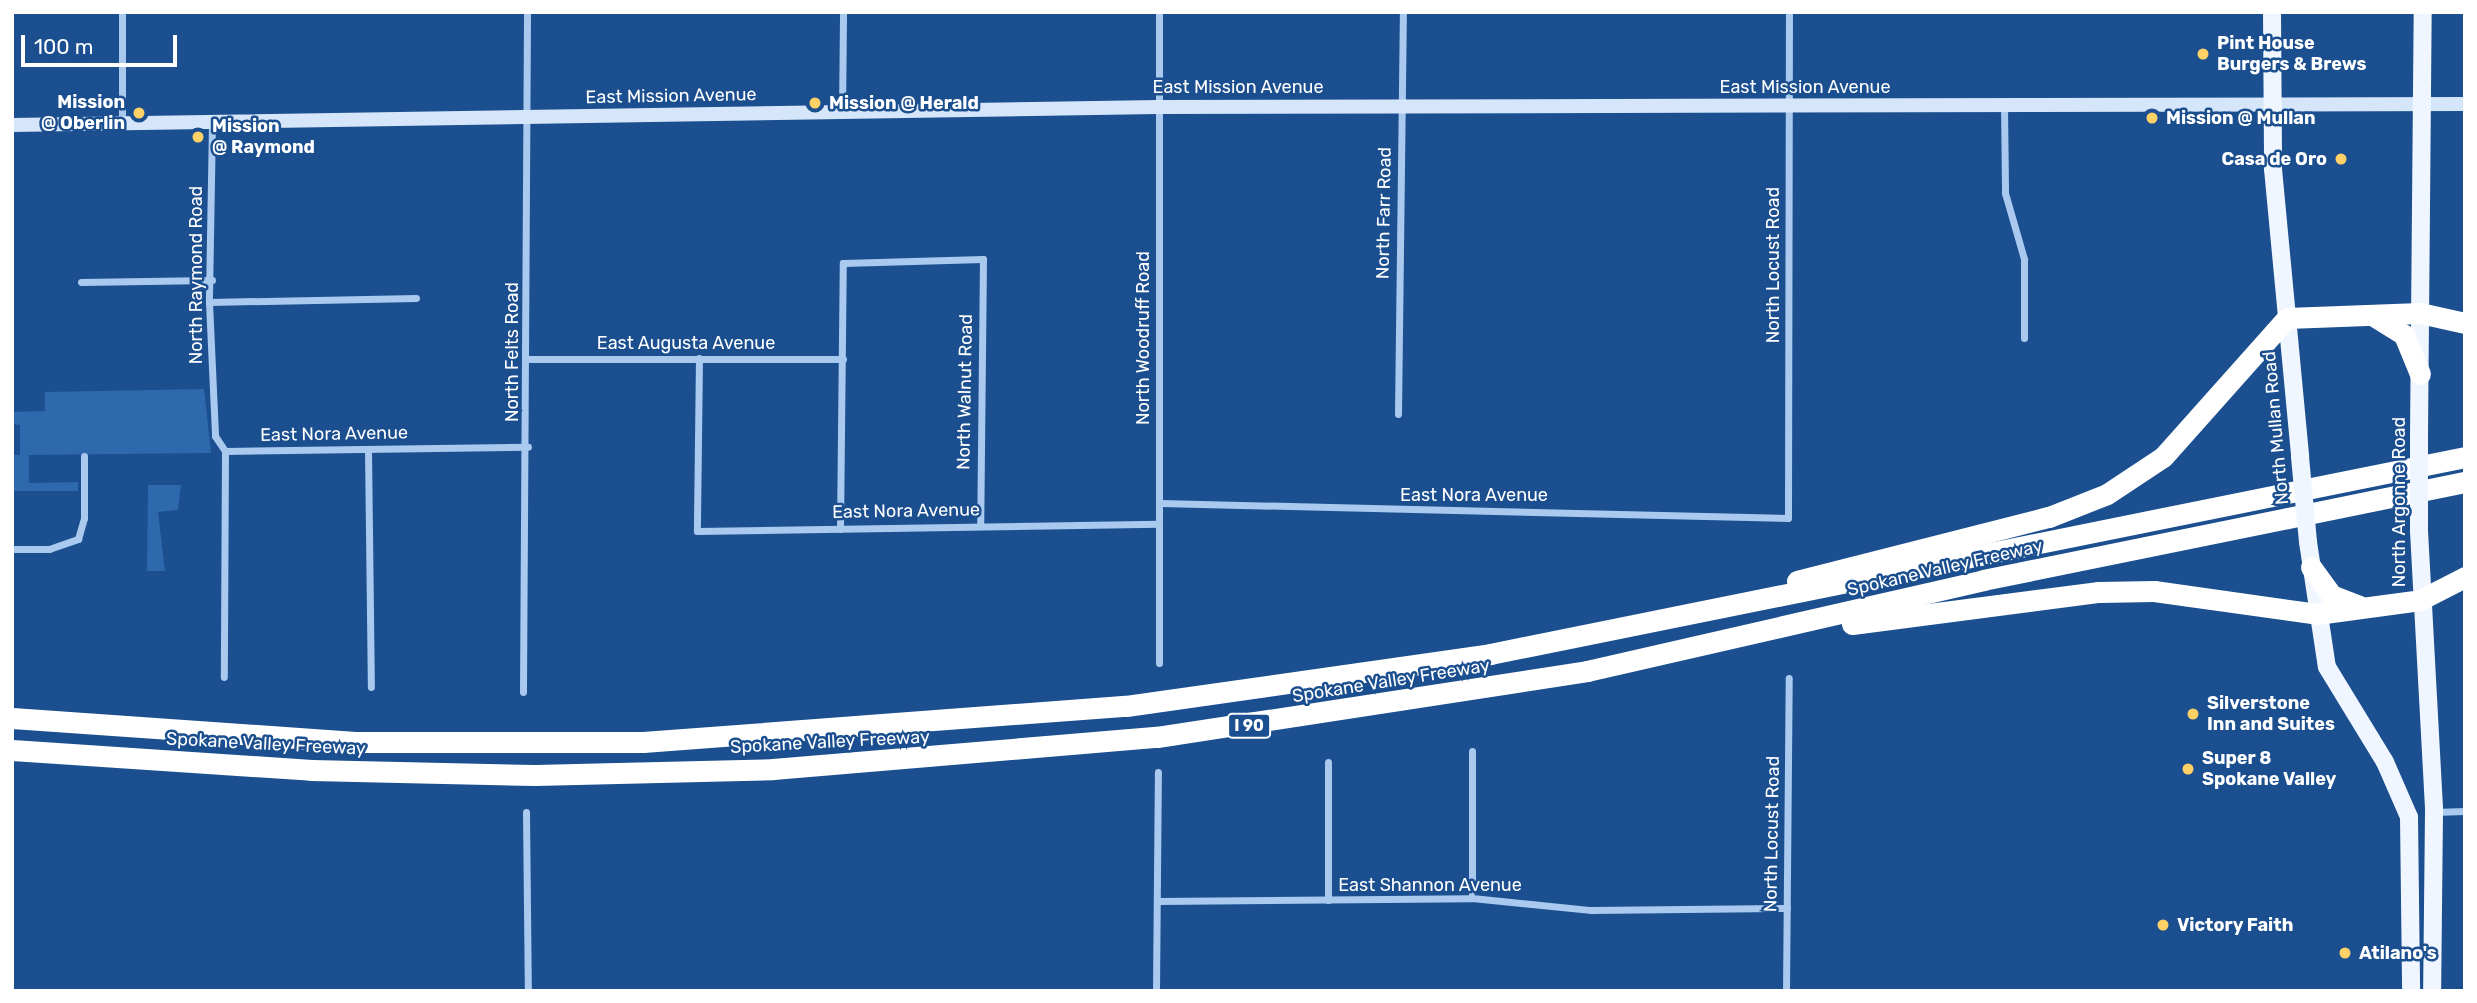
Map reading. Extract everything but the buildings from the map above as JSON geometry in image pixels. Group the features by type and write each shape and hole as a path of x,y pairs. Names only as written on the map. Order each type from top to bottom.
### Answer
{"highway":[{"path":"1719,608 1821,572 2049,517 2107,494 2163,457 2287,318 2420,313 2465,323"},
{"path":"2372,315 2404,335 2420,374"},
{"name":"Spokane Valley Freeway","path":"12,718 355,742 774,737 994,720 1346,678 1719,608 2465,457"},
{"name":"Spokane Valley Freeway","path":"12,750 446,774 855,764 1259,725 1732,641 1983,580 2465,482"},
{"path":"2311,567 2331,594 2365,608"},
{"path":"1732,641 2099,592 2154,591 2317,614 2420,600 2465,577"}],"main road":[{"name":"North Mullan Road","path":"2273,12 2273,105 2287,318 2317,614 2334,685 2407,810 2422,829 2434,905"},
{"name":"North Argonne Road","path":"2423,12 2419,531 2420,600 2434,812 2432,991"},
{"path":"2407,810 2411,991"}],"street":[{"path":"122,12 122,124"},
{"name":"North Felts Road","path":"523,692 529,359 527,12"},
{"path":"842,113 843,12"},
{"name":"North Woodruff Road","path":"1158,12 1159,663"},
{"name":"North Farr Road","path":"1398,414 1403,12"},
{"name":"North Locust Road","path":"1788,518 1789,12"},
{"name":"East Mission Avenue","path":"12,125 1158,107 2465,104"},
{"path":"2004,105 2005,193 2024,259 2024,338"},
{"name":"North Raymond Road","path":"212,122 212,280 209,302 215,436 225,451 224,677"},
{"name":"North Walnut Road","path":"843,359 843,263 983,259 980,525"},
{"path":"80,282 212,280"},
{"path":"209,302 416,298"},
{"name":"East Nora Avenue","path":"699,358 697,531 1158,524"},
{"name":"East Augusta Avenue","path":"529,359 843,359"},
{"path":"840,528 843,359"},
{"name":"East Nora Avenue","path":"225,451 528,447"},
{"path":"368,450 371,687"},
{"path":"12,549 49,549 78,539 84,518 84,456"},
{"name":"East Nora Avenue","path":"1160,503 1788,518"},
{"name":"North Locust Road","path":"1786,991 1789,678"},
{"path":"1472,751 1472,898"},
{"path":"1328,762 1328,900"},
{"path":"1156,991 1158,772"},
{"path":"2434,812 2465,811"},
{"path":"526,812 528,991"},
{"name":"East Shannon Avenue","path":"1157,901 1472,898 1591,910 1787,908"}],"shaded area":[{"path":"204,389 211,453 29,455 29,483 78,482 78,491 12,491 12,455 20,455 20,425 12,424 12,412 45,411 45,392"},
{"path":"148,485 181,485 178,510 158,512 165,571 147,571"}],"place":[{"name":"Pint House Burgers & Brews","path":"2203,54"},
{"name":"Mission @ Herald","path":"815,103"},
{"name":"Mission @ Oberlin","path":"139,113"},
{"name":"Mission @ Mullan","path":"2152,118"},
{"name":"Mission @ Raymond","path":"198,137"},
{"name":"Casa de Oro","path":"2341,159"},
{"name":"Silverstone Inn and Suites","path":"2193,714"},
{"name":"Super 8 Spokane Valley","path":"2188,769"},
{"name":"Victory Faith","path":"2163,925"},
{"name":"Atilano's","path":"2345,953"}]}
